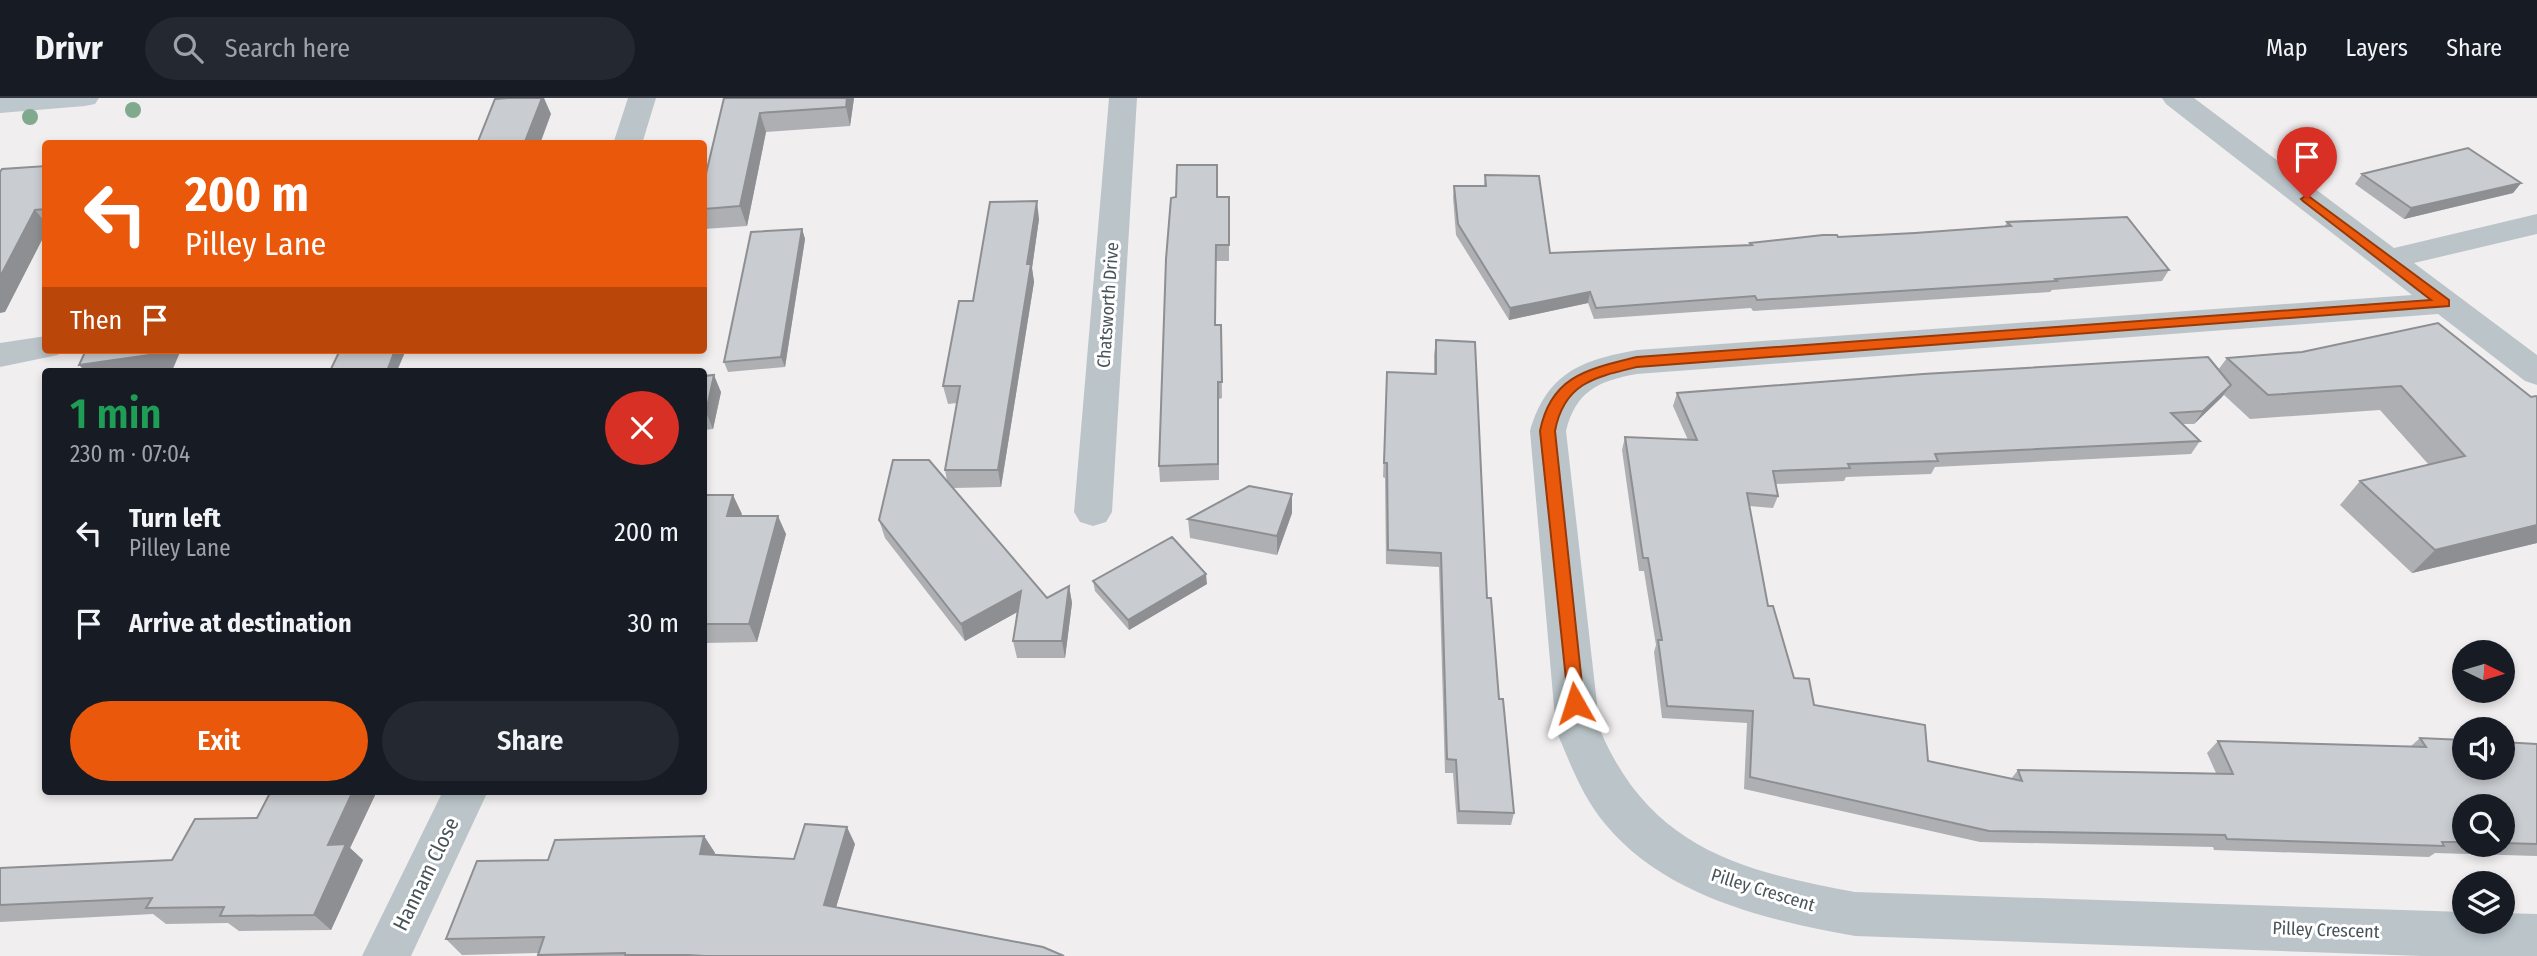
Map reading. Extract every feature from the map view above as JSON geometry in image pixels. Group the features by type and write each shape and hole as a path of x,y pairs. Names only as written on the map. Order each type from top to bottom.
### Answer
{"street":[{"path":"0,105 85,98"},
{"path":"627,140 642,98"},
{"name":"Chatsworth Drive","path":"1093,512 1123,98"},
{"path":"2176,98 2537,373"},
{"path":"2386,260 2537,224"},
{"name":"Pilley Crescent","path":"2444,303 1637,362 1592,373 1574,383 1560,397 1551,413 1548,431 1578,730 1586,757 1599,783 1616,807 1645,836 1680,861 1719,880 1808,907 1855,914 2537,937"},
{"path":"0,355 42,348"},
{"name":"Hannam Close","path":"386,956 464,795"}],"building":[{"path":"542,98 526,140 479,140 495,99"},
{"path":"724,98 847,98 846,107 760,113 740,206 707,209 707,169"},
{"path":"2468,148 2521,183 2411,208 2362,174"},
{"path":"1177,165 1217,165 1217,197 1229,197 1229,245 1216,245 1215,325 1221,325 1222,382 1218,382 1218,464 1159,466 1166,259 1171,198 1176,197"},
{"path":"42,166 42,209 35,210 0,277 0,172 2,169"},
{"path":"1485,175 1539,176 1550,253 1752,245 1750,243 1823,235 1838,237 1915,233 2011,226 2007,222 2127,217 2169,270 2055,279 2057,281 1757,300 1755,296 1596,308 1590,292 1510,308 1458,224 1454,186 1486,186"},
{"path":"1037,201 1027,264 1031,264 998,470 945,470 960,386 943,386 959,301 973,301 990,202"},
{"path":"802,229 781,357 724,362 751,232"},
{"path":"2438,323 2531,397 2537,397 2537,525 2435,550 2360,481 2465,456 2401,386 2268,395 2227,358 2302,352"},
{"path":"1436,340 1475,342 1487,598 1491,598 1499,699 1503,699 1514,813 1459,811 1456,760 1447,759 1441,553 1388,550 1387,463 1384,463 1387,372 1436,374"},
{"path":"84,354 156,354 79,365"},
{"path":"338,354 393,354 388,368 331,368"},
{"path":"2208,357 2231,385 2203,411 2171,413 2200,441 1935,454 1938,461 1848,464 1850,468 1773,471 1778,496 1747,493 1768,606 1773,606 1794,678 1809,679 1814,705 1925,725 1928,761 2022,781 2018,770 2233,774 2218,741 2426,747 2420,738 2452,739 2452,780 2515,780 2515,743 2537,744 2537,844 2515,843 2515,794 2452,794 2452,842 2442,842 2444,846 2227,839 2225,835 1989,831 1750,777 1753,711 1667,706 1658,640 1662,640 1648,558 1643,558 1625,437 1697,440 1677,393 1923,374"},
{"path":"714,375 707,407 707,376"},
{"path":"893,460 929,460 1047,598 1069,586 1062,641 1013,641 1021,591 961,624 879,520"},
{"path":"1249,486 1292,494 1277,536 1188,519"},
{"path":"707,495 733,495 727,516 778,516 749,624 707,624"},
{"path":"1172,537 1206,574 1128,620 1093,581"},
{"path":"269,795 351,795 328,845 346,844 314,915 220,916 224,907 146,908 152,898 0,905 0,868 172,860 195,819 257,818"},
{"path":"805,824 847,827 824,905 1043,947 1064,956 705,956 625,953 538,955 544,937 446,939 477,861 548,860 555,840 704,836 700,854 794,859"}],"route":[{"path":"1575,703 1548,431 1551,413 1560,397 1574,383 1592,373 1637,362 2444,303 2307,199"}]}
